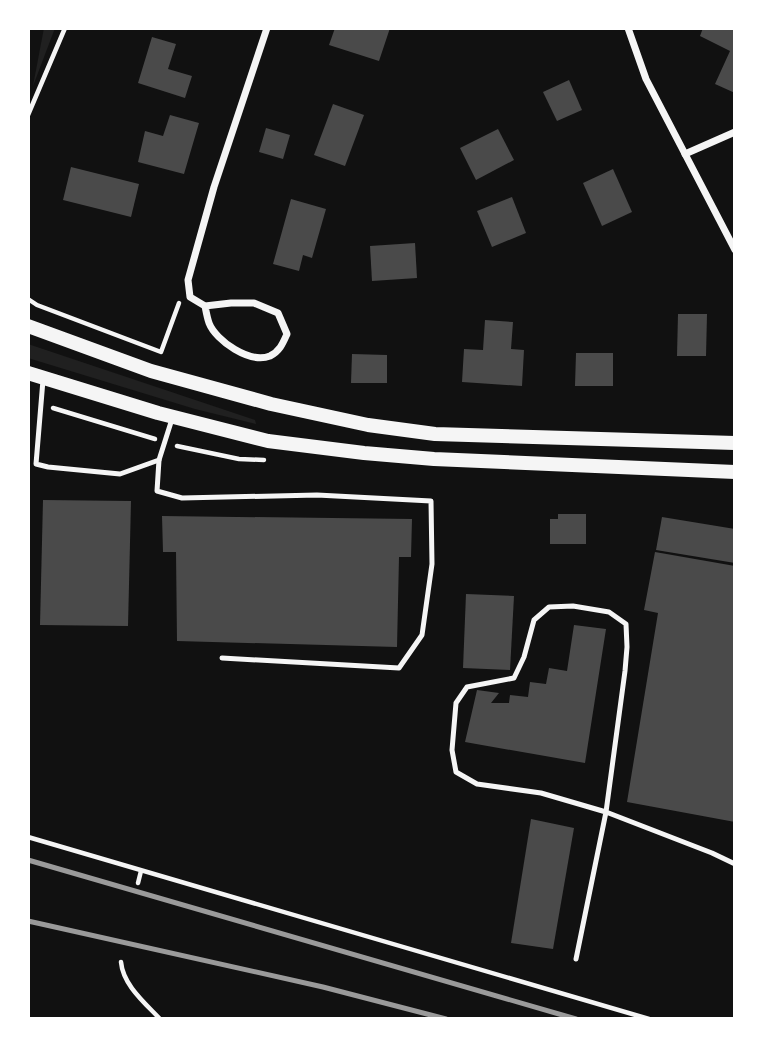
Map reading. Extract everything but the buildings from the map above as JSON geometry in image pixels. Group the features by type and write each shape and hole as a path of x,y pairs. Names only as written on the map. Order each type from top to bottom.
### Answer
{"main road":[{"path":"28,326 151,371 271,404 368,425 435,434 735,443"},
{"path":"28,373 172,417 268,441 435,459 735,472"}],"street":[{"path":"205,306 209,325 230,346 247,355 261,358 270,356 278,351 287,334 278,313 254,303 205,306 190,296 188,280 214,187 267,28"},
{"path":"628,28 646,79 735,250"},
{"path":"685,154 735,132"}],"lane":[{"path":"43,377 36,464 120,474 159,460"},
{"path":"172,417 159,460 157,491 182,498 317,495 431,502 432,564 422,635 400,668 222,658"},
{"path":"576,959 606,813 628,647 626,624 609,612 573,606 550,607 534,620 524,657 514,678 467,687 456,703 452,750 456,772 477,784 541,793 606,813 735,864"}],"path":[{"path":"28,115 65,28"},
{"path":"28,299 37,305 161,352 188,280"},
{"path":"39,405 79,414 165,442 239,459"},
{"path":"28,837 649,1019"},
{"path":"138,883 141,872"},
{"path":"121,962 121,971 134,991 160,1019"}],"shaded area":[{"path":"44,28 55,28 33,86"},
{"path":"28,344 255,420 256,424 195,409 28,358"}],"railway":[{"path":"28,860 576,1019"},
{"path":"28,921 323,987 446,1019"}]}
